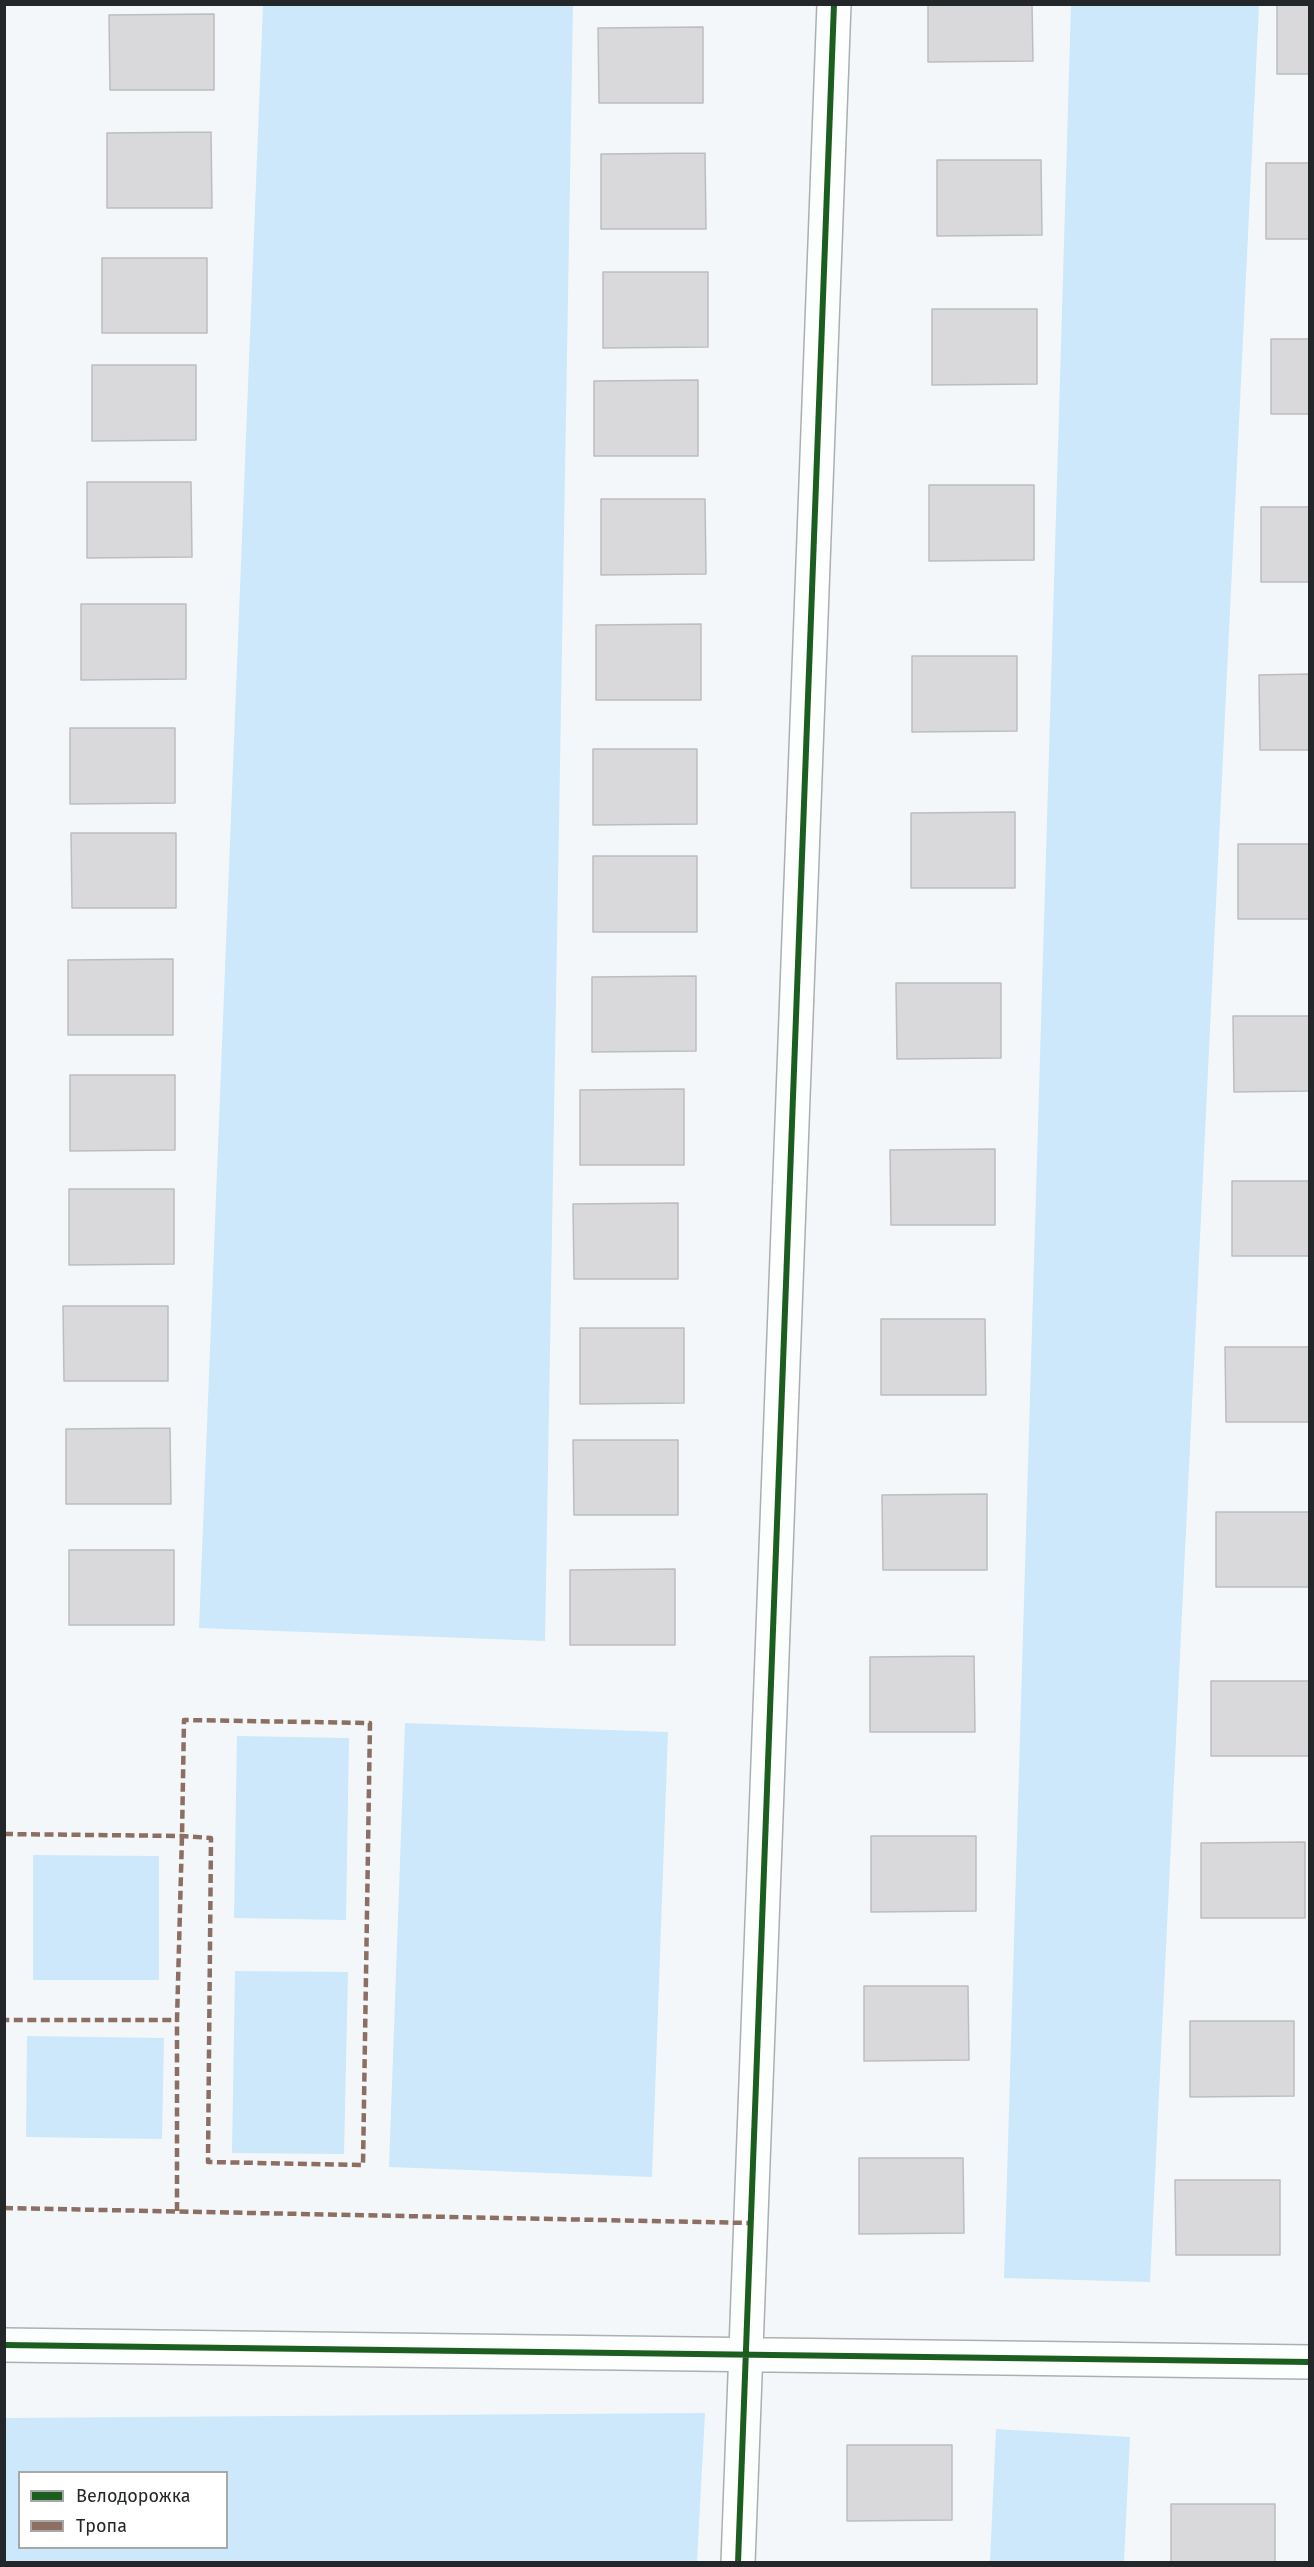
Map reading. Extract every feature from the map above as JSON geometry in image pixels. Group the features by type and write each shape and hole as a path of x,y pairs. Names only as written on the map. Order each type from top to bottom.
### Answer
{"street":[{"path":"738,2562 834,4"},
{"path":"4,2345 1310,2362"}],"shaded area":[{"path":"263,5 573,5 545,1641 199,1628"},
{"path":"1071,5 1259,5 1150,2282 1004,2278"},
{"path":"405,1723 668,1732 652,2177 389,2167"},
{"path":"237,1736 349,1738 346,1920 234,1918"},
{"path":"33,1855 159,1856 159,1980 33,1980"},
{"path":"235,1971 348,1972 344,2154 232,2153"},
{"path":"27,2036 164,2038 162,2139 26,2137"},
{"path":"705,2413 697,2562 5,2562 5,2418"},
{"path":"996,2429 1130,2437 1124,2562 990,2562"}],"building":[{"path":"928,4 1032,4 1033,61 928,62"},
{"path":"1277,4 1310,4 1310,74 1277,74"},
{"path":"214,14 214,90 110,90 109,15"},
{"path":"703,27 703,103 599,103 598,28"},
{"path":"211,132 212,208 107,208 107,133"},
{"path":"705,153 706,229 601,229 601,154"},
{"path":"937,160 1041,160 1042,235 937,236"},
{"path":"1266,163 1310,163 1310,239 1266,239"},
{"path":"102,258 207,258 207,333 102,333"},
{"path":"603,272 708,272 708,347 603,348"},
{"path":"932,309 1037,309 1037,384 932,385"},
{"path":"1271,339 1310,339 1310,414 1271,414"},
{"path":"92,365 196,365 196,440 92,441"},
{"path":"698,380 698,456 594,456 594,381"},
{"path":"87,482 191,482 192,557 87,558"},
{"path":"929,485 1034,485 1034,560 929,561"},
{"path":"601,499 705,499 706,574 601,575"},
{"path":"1261,507 1310,507 1310,582 1261,582"},
{"path":"81,604 186,604 186,679 81,680"},
{"path":"701,624 701,700 596,700 596,625"},
{"path":"912,656 1017,656 1017,731 912,732"},
{"path":"1310,674 1310,750 1260,750 1259,675"},
{"path":"70,728 175,728 175,803 70,804"},
{"path":"593,749 697,749 697,824 593,825"},
{"path":"1015,812 1015,888 911,888 911,813"},
{"path":"71,833 176,833 176,908 72,908"},
{"path":"1238,844 1310,844 1310,919 1238,919"},
{"path":"593,856 697,856 697,932 593,932"},
{"path":"173,959 173,1035 68,1035 68,960"},
{"path":"696,976 696,1051 592,1052 592,977"},
{"path":"896,983 1001,983 1001,1058 897,1059"},
{"path":"1233,1016 1310,1016 1310,1091 1234,1092"},
{"path":"70,1075 175,1075 175,1150 70,1151"},
{"path":"684,1089 684,1165 580,1165 580,1090"},
{"path":"995,1149 995,1225 891,1225 890,1150"},
{"path":"1232,1181 1310,1181 1310,1256 1232,1256"},
{"path":"69,1189 174,1189 174,1264 69,1265"},
{"path":"678,1203 678,1279 574,1279 573,1204"},
{"path":"63,1306 168,1306 168,1381 64,1381"},
{"path":"881,1319 985,1319 986,1395 881,1395"},
{"path":"580,1328 684,1328 684,1403 580,1404"},
{"path":"1225,1347 1310,1347 1310,1422 1226,1422"},
{"path":"170,1428 171,1504 66,1504 66,1429"},
{"path":"573,1440 678,1440 678,1515 574,1515"},
{"path":"987,1494 987,1570 883,1570 882,1495"},
{"path":"1216,1512 1310,1512 1310,1587 1216,1587"},
{"path":"69,1550 174,1550 174,1625 69,1625"},
{"path":"675,1569 675,1645 570,1645 570,1570"},
{"path":"974,1656 975,1732 870,1732 870,1657"},
{"path":"1211,1681 1310,1681 1310,1756 1211,1756"},
{"path":"871,1836 976,1836 976,1911 871,1912"},
{"path":"1305,1842 1305,1918 1201,1918 1201,1843"},
{"path":"864,1986 968,1986 969,2060 864,2061"},
{"path":"1190,2021 1294,2021 1294,2096 1190,2097"},
{"path":"859,2158 963,2158 964,2233 859,2234"},
{"path":"1175,2180 1280,2180 1280,2255 1176,2255"},
{"path":"847,2445 952,2445 952,2520 847,2521"},
{"path":"1171,2504 1275,2504 1275,2562 1171,2562"}],"marked path":[{"path":"4,1834 182,1836 211,1838 208,2162 363,2165 370,1723 184,1720 182,1836 177,2020 4,2020"},
{"path":"177,2020 177,2211"},
{"path":"4,2208 751,2223"}],"cycle path":[{"path":"738,2562 834,4"},
{"path":"4,2345 1310,2362"}]}
